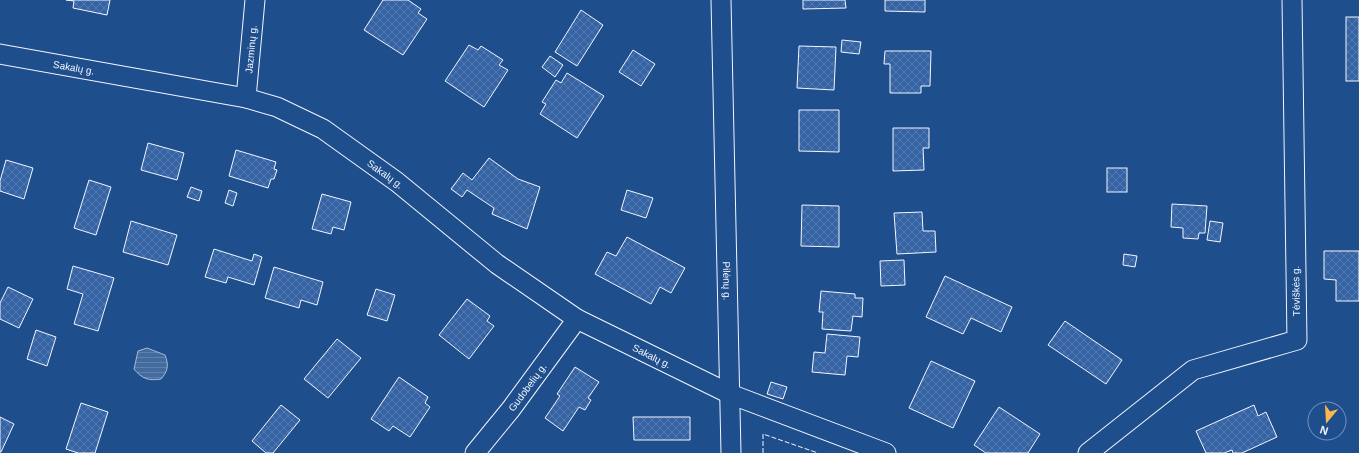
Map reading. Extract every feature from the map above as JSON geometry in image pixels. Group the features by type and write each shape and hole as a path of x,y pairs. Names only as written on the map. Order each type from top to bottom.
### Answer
{"street":[{"name":"Jazminų g.","path":"246,98 255,0"},
{"name":"Pilėnų g.","path":"721,0 731,453"},
{"name":"Tėviškės g.","path":"1088,453 1193,370 1297,340 1292,0"},
{"name":"Sakalų g.","path":"0,54 246,98 278,107 323,129 397,182 497,264 576,319 730,394"},
{"name":"Gudobelių g.","path":"475,453 511,408 576,319"},
{"path":"730,394 886,453"}],"water":[{"path":"147,348 165,355 167,368 161,379 153,380 146,378 134,369 138,351"}],"building":[{"path":"66,0 110,0 107,15 73,8 74,1"},
{"path":"383,0 408,0 421,9 418,13 427,19 403,55 364,30"},
{"path":"803,0 845,0 846,8 803,9"},
{"path":"885,0 925,0 925,12 885,11"},
{"path":"581,10 603,25 577,66 555,52"},
{"path":"1346,17 1359,17 1359,81 1346,81"},
{"path":"842,40 861,42 859,54 841,52"},
{"path":"469,45 478,50 481,46 503,60 499,65 508,70 484,107 445,81"},
{"path":"799,46 836,47 834,90 797,88"},
{"path":"633,50 655,64 641,86 619,72"},
{"path":"885,51 931,51 930,86 921,86 921,93 890,93 890,64 884,64"},
{"path":"550,56 563,65 555,77 542,67"},
{"path":"567,73 604,96 577,138 540,114 546,104 542,102 556,80 561,83"},
{"path":"799,110 839,110 839,152 799,151"},
{"path":"893,128 929,128 929,148 923,148 924,170 893,171"},
{"path":"148,143 184,153 177,180 141,170"},
{"path":"236,150 276,162 274,169 277,170 274,179 271,179 268,188 229,176"},
{"path":"489,158 518,179 540,187 527,229 492,214 494,208 467,190 462,197 451,189 463,173 472,180"},
{"path":"6,160 33,168 24,199 0,191 0,181"},
{"path":"1107,168 1127,168 1127,192 1107,192"},
{"path":"89,180 111,187 96,235 74,228"},
{"path":"191,187 202,191 199,201 187,197"},
{"path":"229,190 237,193 233,206 225,203"},
{"path":"627,190 653,198 646,218 621,210"},
{"path":"322,194 351,202 344,230 333,227 331,234 312,229"},
{"path":"1172,204 1207,206 1205,233 1199,233 1198,239 1183,238 1183,228 1171,227"},
{"path":"802,205 839,206 839,247 801,246"},
{"path":"922,212 923,231 935,231 936,252 897,254 894,213"},
{"path":"131,221 177,235 168,265 123,252"},
{"path":"1210,221 1223,223 1220,242 1207,240"},
{"path":"627,237 685,268 671,293 660,287 651,304 595,274 607,252 616,256"},
{"path":"214,249 252,261 254,254 262,257 254,285 228,277 226,283 205,277"},
{"path":"1324,251 1359,251 1359,301 1336,301 1336,280 1324,279"},
{"path":"1124,254 1137,256 1135,267 1123,265"},
{"path":"904,260 905,285 881,286 880,261"},
{"path":"73,266 114,278 98,331 74,324 83,294 67,289"},
{"path":"274,267 323,282 317,305 301,300 299,308 265,298"},
{"path":"945,276 1012,307 1001,332 971,318 963,334 926,317"},
{"path":"8,287 33,299 19,328 0,319 0,303"},
{"path":"376,289 395,295 387,321 367,315"},
{"path":"821,291 855,294 855,298 863,298 862,317 853,316 851,331 822,329 823,312 819,312"},
{"path":"467,299 490,316 487,321 494,326 469,359 439,335"},
{"path":"1065,321 1122,360 1106,384 1048,345"},
{"path":"36,330 56,337 47,366 27,359"},
{"path":"827,334 860,337 858,357 847,356 845,375 812,372 814,352 825,353"},
{"path":"337,339 361,358 328,398 304,379"},
{"path":"931,361 975,381 953,428 909,408"},
{"path":"575,367 599,382 588,398 591,400 585,410 579,407 563,431 545,418 560,396 557,394"},
{"path":"399,377 428,397 425,403 430,407 410,437 393,426 389,431 371,419"},
{"path":"771,382 787,387 783,399 767,394"},
{"path":"81,403 108,412 95,453 78,453 66,449"},
{"path":"281,405 300,420 273,453 266,453 252,441"},
{"path":"1254,405 1258,416 1266,412 1277,437 1242,453 1233,453 1232,450 1224,453 1206,453 1196,431"},
{"path":"999,407 1040,434 1028,453 986,453 974,445"},
{"path":"0,417 14,424 1,452 0,452"},
{"path":"633,417 690,417 690,440 634,440"}],"fence":[{"path":"763,453 763,434 818,453"}]}
